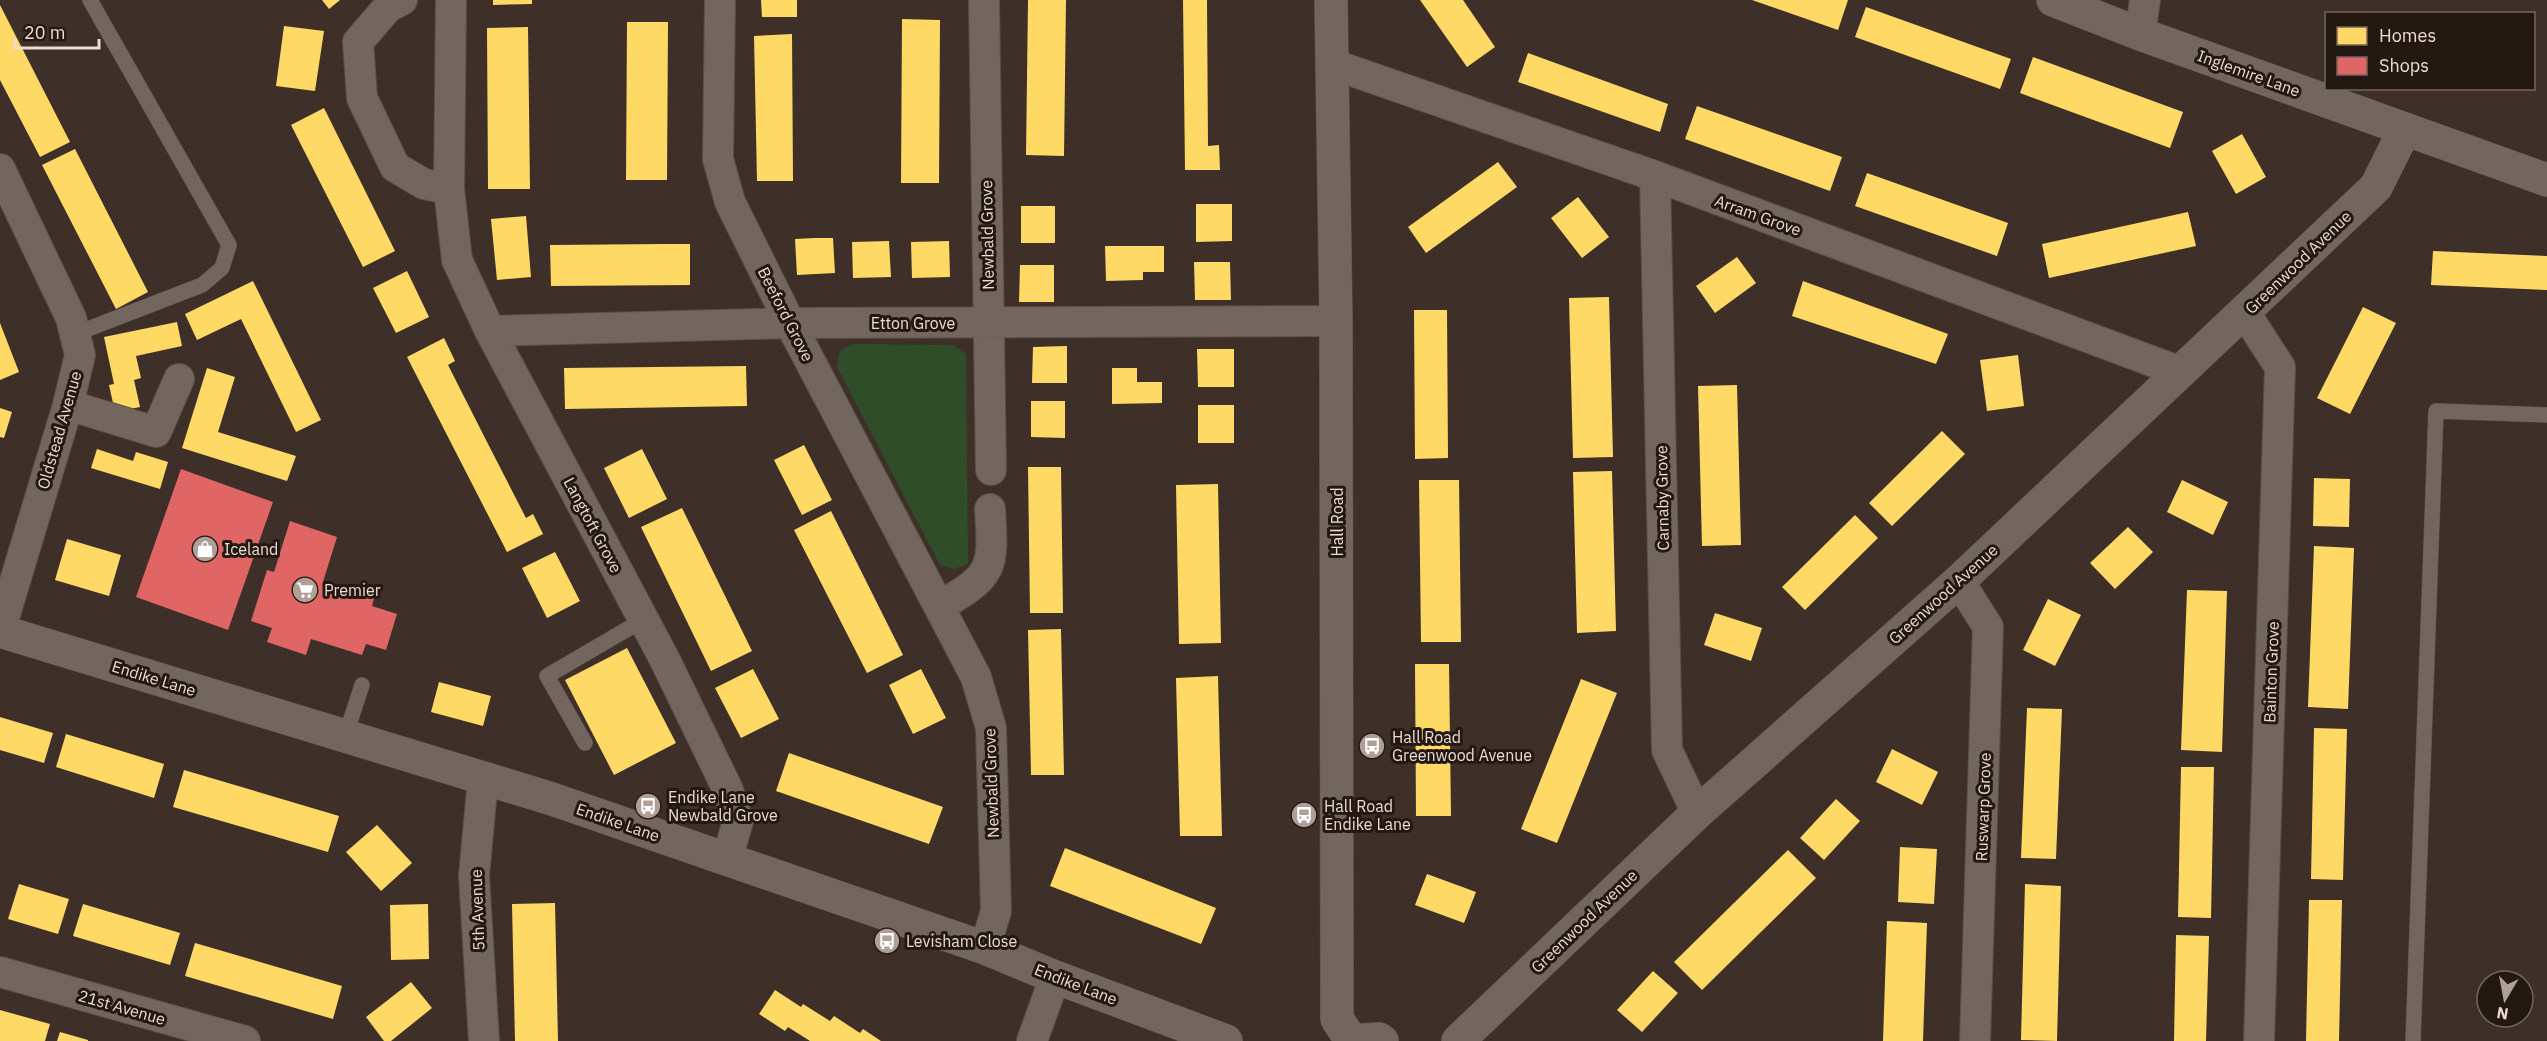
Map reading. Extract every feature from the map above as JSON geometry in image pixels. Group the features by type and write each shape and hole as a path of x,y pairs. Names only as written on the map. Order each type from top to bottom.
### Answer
{"street":[{"path":"402,0 388,7 358,42 362,98 395,167 424,184 449,189"},
{"name":"Langtoft Grove","path":"451,0 449,189 457,260 490,332 643,620 728,790 738,821 727,859"},
{"name":"Beeford Grove","path":"720,0 718,159 730,202 790,323 940,606"},
{"name":"Newbald Grove","path":"984,0 991,470"},
{"name":"Hall Road","path":"1331,0 1336,321 1337,1019 1361,1041"},
{"name":"Inglemire Lane","path":"2053,0 2140,34 2547,180"},
{"path":"2140,34 2145,0"},
{"name":"Arram Grove","path":"1332,64 1655,176 2181,372"},
{"name":"Greenwood Avenue","path":"1458,1041 1697,813 1959,581 2245,314 2376,187 2405,129"},
{"name":"Oldstead Avenue","path":"0,169 71,318 80,355 68,405 0,631"},
{"name":"Carnaby Grove","path":"1655,176 1667,750 1697,813"},
{"name":"Bainton Grove","path":"2245,314 2280,367 2259,1041"},
{"name":"Etton Grove","path":"490,332 790,323 1336,321"},
{"path":"68,405 156,432 179,379"},
{"path":"940,606 968,589 987,572 992,544 990,509"},
{"name":"Ruswarp Grove","path":"1959,581 1988,627 1975,1041"},
{"name":"Newbald Grove","path":"940,606 976,677 991,728 996,911 985,948"},
{"name":"Endike Lane","path":"0,631 549,798 985,948 1055,977 1226,1041"},
{"name":"5th Avenue","path":"483,779 474,876 484,1041"},
{"name":"21st Avenue","path":"0,972 245,1041"},
{"path":"1032,1041 1055,977"}],"lane":[{"path":"75,334 202,285 222,268 229,245 90,0"},
{"path":"2413,1041 2436,411 2547,415"},
{"path":"585,743 547,676 643,620"},
{"path":"345,737 362,686"}],"green space":[{"path":"852,344 953,345 966,354 968,564 954,569 940,565 837,367 840,351"}],"building: Homes":[{"path":"322,0 340,0 329,9"},
{"path":"493,0 532,0 532,4 493,5"},
{"path":"761,0 797,0 797,17 762,17"},
{"path":"1028,0 1066,0 1064,156 1026,155"},
{"path":"1183,0 1207,0 1208,146 1219,145 1220,170 1185,170"},
{"path":"1420,0 1463,0 1495,47 1467,67"},
{"path":"1752,0 1848,0 1838,30"},
{"path":"0,5 70,142 40,157 0,80"},
{"path":"1866,7 2011,59 2000,89 1855,37"},
{"path":"902,19 940,20 939,183 901,183"},
{"path":"627,22 668,22 667,180 626,180"},
{"path":"284,26 324,31 315,91 276,86"},
{"path":"528,27 530,189 488,189 487,28"},
{"path":"792,34 793,181 757,181 754,36"},
{"path":"1528,53 1668,104 1660,132 1518,82"},
{"path":"2033,57 2183,112 2170,148 2020,93"},
{"path":"1697,106 1842,157 1830,191 1685,139"},
{"path":"324,108 395,251 363,267 291,125"},
{"path":"2242,134 2266,177 2236,194 2212,151"},
{"path":"75,149 148,292 116,309 42,165"},
{"path":"1498,162 1517,187 1426,253 1408,227"},
{"path":"1867,173 2008,223 1997,256 1855,206"},
{"path":"1578,197 1609,237 1582,258 1551,218"},
{"path":"1196,204 1232,204 1232,241 1196,242"},
{"path":"1021,206 1055,206 1055,243 1021,243"},
{"path":"2188,212 2196,246 2049,278 2042,244"},
{"path":"526,216 531,277 497,280 491,219"},
{"path":"833,238 835,273 797,275 795,239"},
{"path":"889,241 891,277 853,278 852,242"},
{"path":"949,241 950,277 912,278 911,242"},
{"path":"690,244 690,285 551,286 550,245"},
{"path":"1105,246 1164,246 1164,272 1143,272 1143,280 1106,281"},
{"path":"2433,251 2547,256 2547,290 2431,285"},
{"path":"1737,257 1756,283 1715,313 1696,286"},
{"path":"1194,262 1230,262 1231,300 1195,300"},
{"path":"1020,265 1054,265 1054,302 1019,302"},
{"path":"407,271 429,317 396,333 373,288"},
{"path":"253,281 321,420 296,432 241,319 197,340 185,314"},
{"path":"1803,281 1948,334 1936,364 1792,316"},
{"path":"1609,297 1613,457 1573,458 1569,298"},
{"path":"2363,307 2396,323 2350,414 2317,398"},
{"path":"1414,310 1447,310 1448,458 1415,459"},
{"path":"177,322 182,346 136,356 141,378 134,380 140,407 115,412 109,385 114,384 104,337"},
{"path":"0,323 19,372 0,380"},
{"path":"444,338 455,361 448,365 526,518 533,514 543,534 507,552 407,357"},
{"path":"1067,346 1067,383 1032,383 1033,347"},
{"path":"1197,349 1234,349 1234,387 1198,387"},
{"path":"2018,355 2024,406 1987,411 1980,360"},
{"path":"746,366 747,406 565,409 564,368"},
{"path":"207,368 235,377 218,432 296,456 287,481 182,448"},
{"path":"1112,368 1137,368 1137,382 1162,382 1162,403 1112,404"},
{"path":"1737,385 1741,545 1702,546 1698,386"},
{"path":"1031,401 1065,401 1065,438 1031,437"},
{"path":"1198,405 1234,405 1234,443 1198,443"},
{"path":"0,408 12,412 4,438 0,437"},
{"path":"1942,431 1965,454 1892,526 1869,503"},
{"path":"804,445 832,500 802,515 774,460"},
{"path":"97,449 133,461 136,452 168,462 160,489 91,468"},
{"path":"642,449 667,499 629,518 604,468"},
{"path":"1028,467 1061,467 1063,613 1030,613"},
{"path":"1612,471 1616,631 1577,633 1573,472"},
{"path":"2314,478 2350,479 2349,527 2313,526"},
{"path":"1419,480 1459,480 1461,642 1421,642"},
{"path":"2182,480 2228,502 2213,535 2167,512"},
{"path":"1218,484 1221,643 1179,644 1176,485"},
{"path":"682,508 752,651 711,671 641,527"},
{"path":"831,511 903,655 867,673 794,530"},
{"path":"1855,515 1878,538 1805,610 1782,587"},
{"path":"2128,527 2153,552 2115,589 2090,563"},
{"path":"67,539 121,555 109,596 55,580"},
{"path":"2314,546 2354,548 2348,709 2308,707"},
{"path":"555,552 580,601 547,618 522,568"},
{"path":"2187,590 2227,591 2222,752 2181,750"},
{"path":"2048,599 2081,615 2055,666 2023,650"},
{"path":"1715,613 1762,628 1751,661 1704,645"},
{"path":"1061,629 1064,775 1031,775 1028,630"},
{"path":"627,648 676,743 614,775 565,680"},
{"path":"1415,664 1449,664 1451,816 1416,816"},
{"path":"753,669 779,719 741,738 715,688"},
{"path":"921,669 946,718 913,734 889,685"},
{"path":"1218,676 1222,836 1180,836 1176,678"},
{"path":"1581,679 1617,693 1557,843 1521,829"},
{"path":"439,682 491,696 483,726 431,712"},
{"path":"2027,708 2062,709 2056,859 2021,858"},
{"path":"0,717 53,733 44,763 0,750"},
{"path":"2314,728 2347,729 2343,880 2311,879"},
{"path":"66,734 164,764 154,798 56,767"},
{"path":"1892,749 1938,772 1922,805 1876,782"},
{"path":"789,753 943,807 929,844 776,791"},
{"path":"2181,767 2214,767 2211,918 2178,917"},
{"path":"184,770 339,816 328,852 173,807"},
{"path":"1836,799 1860,821 1824,860 1800,838"},
{"path":"377,825 412,863 381,891 346,852"},
{"path":"1900,847 1937,849 1934,904 1898,902"},
{"path":"1065,848 1216,908 1201,944 1050,886"},
{"path":"1788,850 1816,878 1702,990 1674,962"},
{"path":"1427,874 1476,892 1464,923 1415,905"},
{"path":"19,884 69,899 58,934 8,919"},
{"path":"2025,884 2061,886 2057,1041 2021,1040"},
{"path":"2309,900 2342,900 2339,1041 2306,1041"},
{"path":"555,903 558,1041 515,1041 512,904"},
{"path":"83,904 180,933 170,965 73,936"},
{"path":"428,904 429,959 391,960 390,905"},
{"path":"1887,921 1927,923 1923,1041 1883,1041"},
{"path":"2176,935 2209,936 2206,1041 2174,1041"},
{"path":"195,943 342,986 333,1019 185,976"},
{"path":"1653,971 1678,993 1642,1032 1617,1010"},
{"path":"411,982 432,1008 391,1041 384,1041 366,1017"},
{"path":"775,990 801,1007 803,1004 830,1021 834,1016 860,1033 863,1029 881,1041 810,1041 788,1027 785,1031 759,1014"},
{"path":"0,1010 50,1024 45,1041 0,1041"},
{"path":"60,1032 88,1040 88,1041 57,1041"}],"building: Shops":[{"name":"Iceland","path":"181,469 273,502 228,630 136,597"},
{"name":"Premier","path":"290,521 337,537 323,582 374,598 372,606 397,614 386,650 366,644 362,655 311,639 306,655 267,642 272,628 251,621 267,570 274,572"}],"place":[{"name":"Iceland","path":"205,549"},
{"name":"Premier","path":"305,590"},
{"name":"Hall Road Greenwood Avenue","path":"1372,746"},
{"name":"Endike Lane Newbald Grove","path":"648,806"},
{"name":"Hall Road Endike Lane","path":"1304,815"},
{"name":"Levisham Close","path":"887,941"}]}
